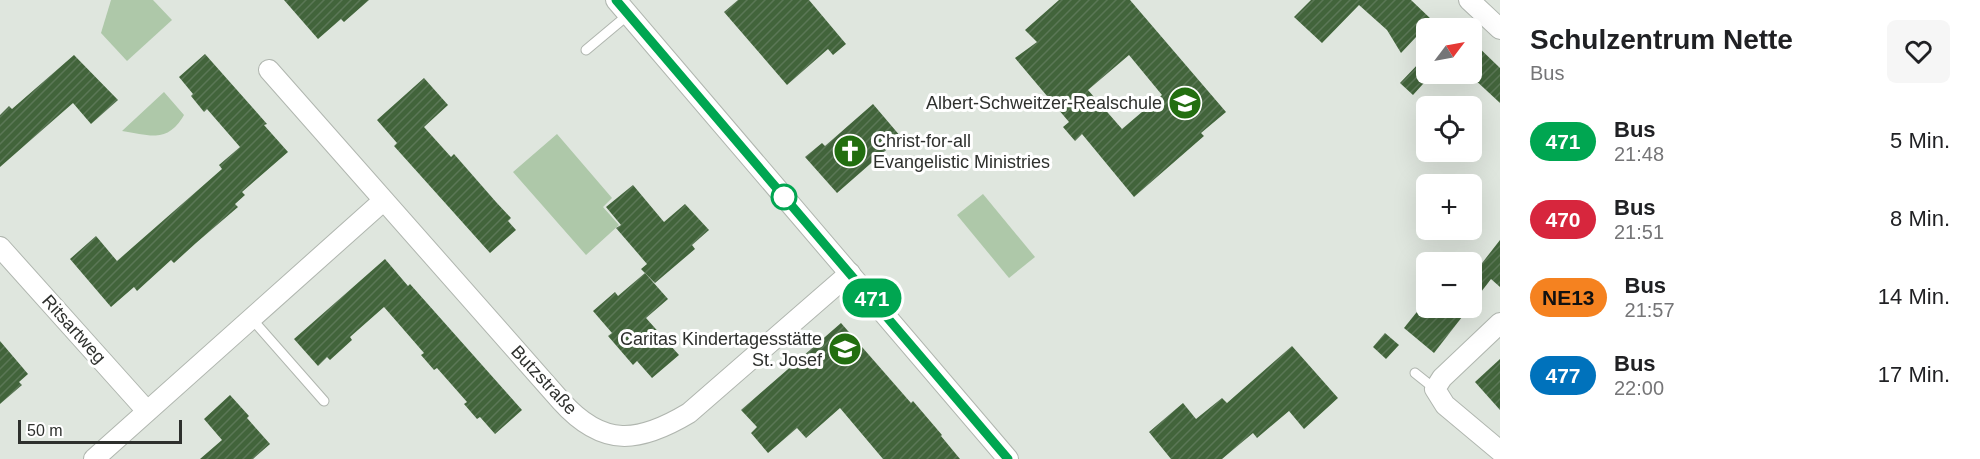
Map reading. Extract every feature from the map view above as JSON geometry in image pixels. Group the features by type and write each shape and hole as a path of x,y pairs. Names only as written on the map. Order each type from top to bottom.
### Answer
{"street":[{"path":"1469,0 1500,29"},
{"path":"623,7 1008,459"},
{"name":"Butzstraße","path":"269,70 565,405 591,427 620,436 646,434 669,425 689,413 850,273"},
{"path":"94,459 383,201"},
{"name":"Ritsartweg","path":"0,247 147,411"},
{"path":"1500,323 1442,378 1435,389 1445,405 1500,452"}],"lane":[{"path":"586,50 623,7"},
{"path":"251,318 324,401"},
{"path":"1415,373 1435,389"}],"green space":[{"path":"111,0 153,0 172,20 127,61 101,33"},
{"path":"164,92 184,115 178,124 164,134 157,135 122,131"},
{"path":"557,134 612,198 603,207 619,225 586,255 513,172"},
{"path":"983,194 1035,257 1009,278 957,215"}],"building":[{"path":"284,0 369,0 344,22 341,19 318,39"},
{"path":"738,0 809,0 846,44 833,55 828,49 787,85 724,12"},
{"name":"Albert-Schweitzer-Realschule","path":"1059,0 1130,0 1226,112 1201,133 1204,136 1134,197 1082,134 1075,141 1063,127 1069,122 1015,58 1037,42 1025,30","holes":["1129,55 1162,95 1122,129 1088,90"]},
{"path":"1311,0 1411,0 1430,18 1416,18 1416,37 1401,53 1387,30 1359,5 1322,43 1294,17"},
{"path":"1482,51 1500,68 1500,103 1480,84 1482,84"},
{"path":"205,54 267,124 264,125 288,152 242,192 245,195 235,204 238,207 174,263 171,260 137,291 134,287 111,307 70,259 96,236 117,261 222,169 219,165 240,147 207,109 204,112 179,77"},
{"path":"74,55 118,100 91,124 73,103 0,167 0,115 9,106 12,109"},
{"path":"1416,66 1416,84 1423,84 1413,95 1400,83"},
{"path":"424,78 448,105 424,127 451,157 454,154 511,218 508,221 516,230 490,253 394,146 397,143 377,120"},
{"name":"Christ-for-all Evangelistic Ministries","path":"873,104 901,137 837,193 805,157 822,143 825,146"},
{"path":"633,185 664,222 685,204 709,230 692,245 695,249 655,283 641,269 647,264 616,228 621,225 606,207"},
{"path":"1500,240 1500,287 1491,279 1482,291 1482,263"},
{"path":"385,259 522,410 495,434 480,417 477,419 464,404 467,402 437,368 434,370 421,355 424,353 384,307 350,337 352,340 330,360 327,357 318,366 294,339"},
{"path":"645,273 668,299 646,318 679,355 652,378 637,361 633,365 608,336 612,333 593,311 615,292 618,296"},
{"path":"1416,313 1416,318 1461,318 1434,353 1404,328"},
{"path":"841,323 911,403 913,401 960,459 883,459 840,408 806,438 797,428 768,453 751,433 757,427 741,410"},
{"path":"1385,333 1399,345 1386,359 1373,347"},
{"path":"0,341 28,374 19,382 22,385 0,404"},
{"path":"1292,346 1338,398 1304,429 1289,411 1257,438 1253,433 1222,459 1171,459 1149,432 1183,403 1196,419 1222,398 1227,403"},
{"path":"1500,359 1500,410 1475,382"},
{"path":"230,395 270,444 253,459 200,459 222,440 204,419"}],"bus line":[{"name":"471","path":"616,0 1008,459"}],"place":[{"name":"Albert-Schweitzer-Realschule","path":"1185,103"},
{"name":"Christ-for-all Evangelistic Ministries","path":"850,151"},
{"name":"Caritas Kindertagesstätte St. Josef","path":"845,349"}]}
